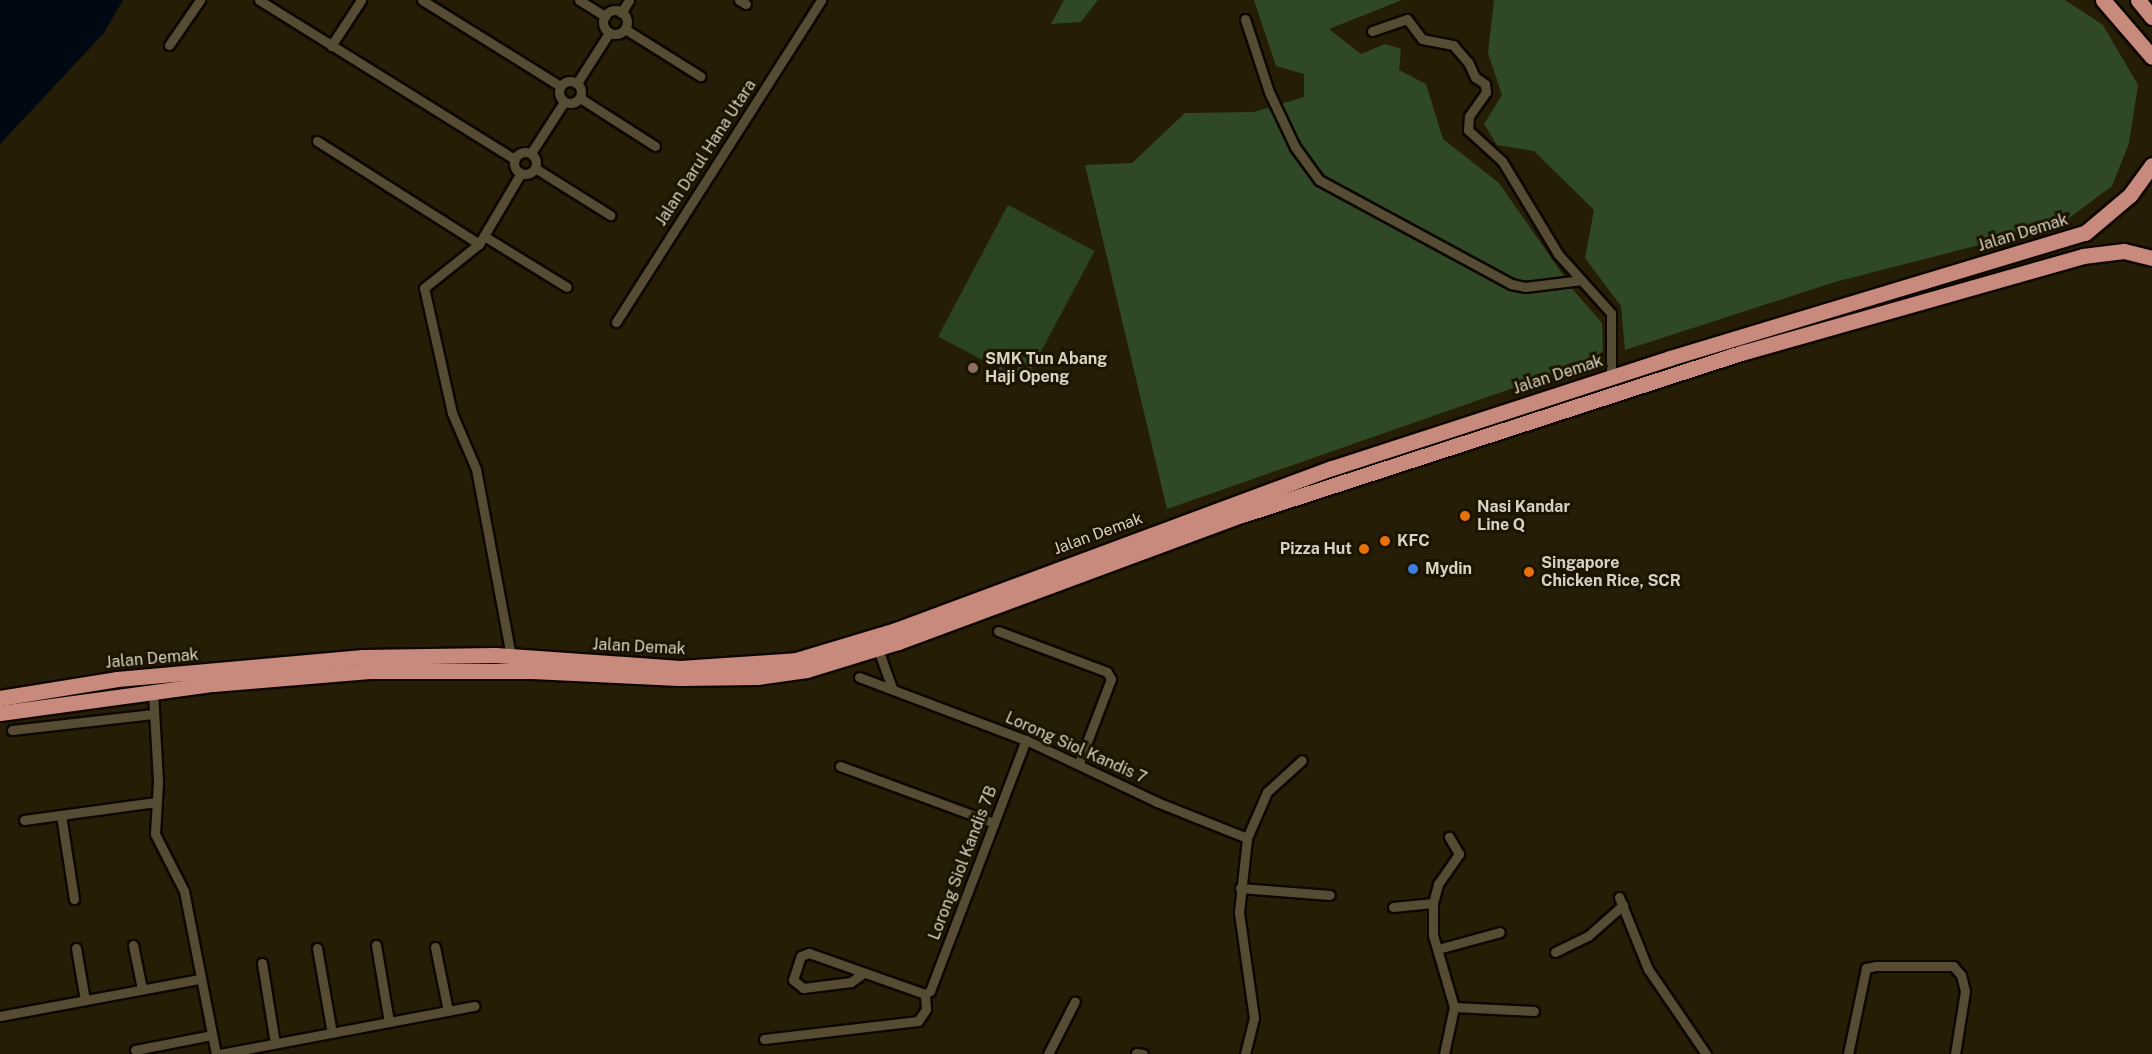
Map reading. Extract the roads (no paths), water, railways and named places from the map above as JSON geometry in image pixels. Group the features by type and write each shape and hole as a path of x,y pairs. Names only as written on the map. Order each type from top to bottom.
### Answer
{"highway":[{"path":"2103,0 2152,57"},
{"path":"2138,0 2152,17"},
{"name":"Jalan Demak","path":"0,698 117,679 363,657 511,656 680,668 796,660 896,630 1332,468 1611,377 2085,233 2130,195 2152,165"},
{"name":"Jalan Demak","path":"0,713 290,676 404,670 670,678 757,677 807,669 878,649 1186,534 1730,357 2083,256 2124,252 2152,258"}],"street":[{"path":"169,45 200,0"},
{"path":"259,0 514,159"},
{"path":"331,46 361,0"},
{"path":"423,0 561,86"},
{"path":"579,0 605,16"},
{"path":"621,13 629,0"},
{"name":"Jalan Darul Hana Utara","path":"616,322 821,0"},
{"path":"611,12 621,13 626,19 625,29 617,34 609,33 603,24 605,16 611,12"},
{"path":"1245,19 1269,93 1295,147 1319,180 1511,284 1525,287 1582,280"},
{"path":"1372,31 1407,19 1415,35 1430,43 1453,45 1468,62 1475,77 1487,87 1469,116 1468,130 1502,161 1558,254 1611,314 1611,377"},
{"path":"625,29 700,76"},
{"path":"609,33 577,83 580,98 655,146"},
{"path":"577,83 566,81 558,93 564,102 572,104 580,98"},
{"path":"531,153 564,102"},
{"path":"317,141 482,240 567,287"},
{"path":"521,173 514,167 514,159 522,152 531,153 536,160 535,168"},
{"path":"511,656 476,469 452,413 424,288 482,240 521,173 535,168"},
{"path":"535,168 610,215"},
{"path":"998,631 1107,672 1111,679 1079,763"},
{"path":"878,649 892,688"},
{"name":"Lorong Siol Kandis 7","path":"860,677 1026,740 1079,763 1157,802 1247,838"},
{"path":"153,692 155,834 184,891 199,979 218,1054 475,1006"},
{"path":"12,730 153,714"},
{"name":"Lorong Siol Kandis 7B","path":"764,1039 918,1021 926,1009 925,994 934,981 1026,740"},
{"path":"1245,1054 1254,1018 1244,962 1240,888 1247,838 1267,792 1302,760"},
{"path":"840,766 994,823"},
{"path":"24,820 156,802"},
{"path":"61,815 74,899"},
{"path":"1444,1054 1454,1007 1433,935 1433,903 1438,884 1459,854 1449,837"},
{"path":"1240,888 1330,895"},
{"path":"1555,951 1588,936 1621,901 1648,969 1706,1054"},
{"path":"1393,907 1433,903"},
{"path":"1438,949 1500,932"},
{"path":"133,945 142,989"},
{"path":"376,945 389,1022"},
{"path":"435,947 448,1011"},
{"path":"76,948 86,1000"},
{"path":"317,948 332,1033"},
{"path":"862,974 851,982 803,988 793,980 804,953 925,994"},
{"path":"262,963 275,1043"},
{"path":"1848,1054 1866,968 1876,966 1953,966 1965,991 1955,1054"},
{"path":"0,1016 199,979"},
{"path":"1048,1054 1075,1001"},
{"path":"1454,1007 1534,1011"},
{"path":"135,1050 212,1035"}],"place":[{"name":"SMK Tun Abang Haji Openg","path":"973,368"},
{"name":"Nasi Kandar Line Q","path":"1465,516"},
{"name":"KFC","path":"1385,541"},
{"name":"Pizza Hut","path":"1364,549"},
{"name":"Mydin","path":"1413,569"},
{"name":"Singapore Chicken Rice, SCR","path":"1529,572"}]}
